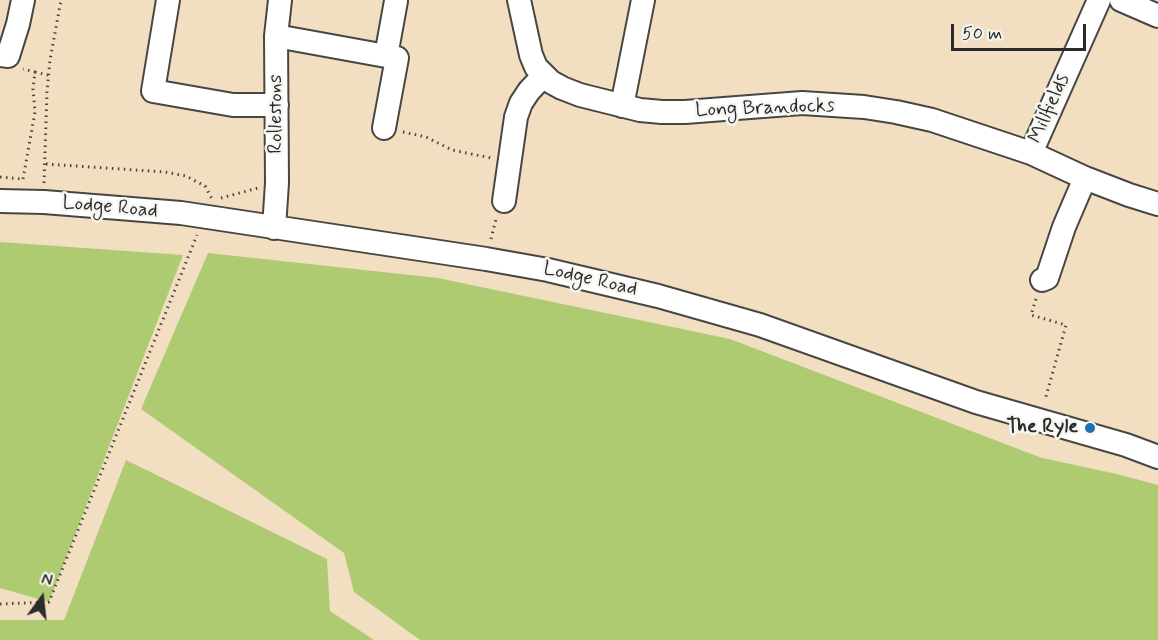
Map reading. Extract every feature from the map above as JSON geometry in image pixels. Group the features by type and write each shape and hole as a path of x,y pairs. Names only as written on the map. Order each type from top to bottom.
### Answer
{"street":[{"path":"4,55 18,24 23,0"},
{"path":"168,0 153,91 233,105 277,105"},
{"name":"Rollestons","path":"274,228 277,183 276,36 280,0"},
{"name":"Long Brandocks","path":"519,0 531,55 536,67 551,82 562,88 622,106 662,112 802,103 864,107 896,112 932,120 1031,153 1085,178 1158,204"},
{"path":"622,106 643,0"},
{"name":"Millfields","path":"1031,153 1099,0"},
{"path":"1121,0 1158,16"},
{"path":"386,56 396,1"},
{"path":"276,36 397,58 384,128"},
{"path":"504,201 516,117 529,91 544,75"},
{"path":"1042,280 1047,278 1064,227 1085,178"},
{"name":"Lodge Road","path":"0,201 44,202 181,213 486,259 608,283 760,325 976,402 1126,445 1158,457"}],"path":[{"path":"44,202 48,76 60,0"},
{"path":"4,55 19,68 48,76"},
{"path":"0,177 23,179 35,112 33,89 35,72"},
{"path":"384,128 426,137 452,150 510,160"},
{"path":"46,164 165,172 186,176 205,186 213,200 277,183"},
{"path":"486,259 499,205 504,201"},
{"path":"0,604 49,602 204,217"},
{"path":"1039,421 1066,325 1031,315 1042,280"}],"green space":[{"path":"0,242 183,255 49,602 0,588"},
{"path":"208,253 438,278 730,339 1042,458 1158,485 1158,640 420,640 354,592 344,553 141,409"},
{"path":"126,460 327,559 330,611 374,640 0,640 0,620 64,620"}],"place":[{"name":"The Ryle","path":"1090,428"}]}
